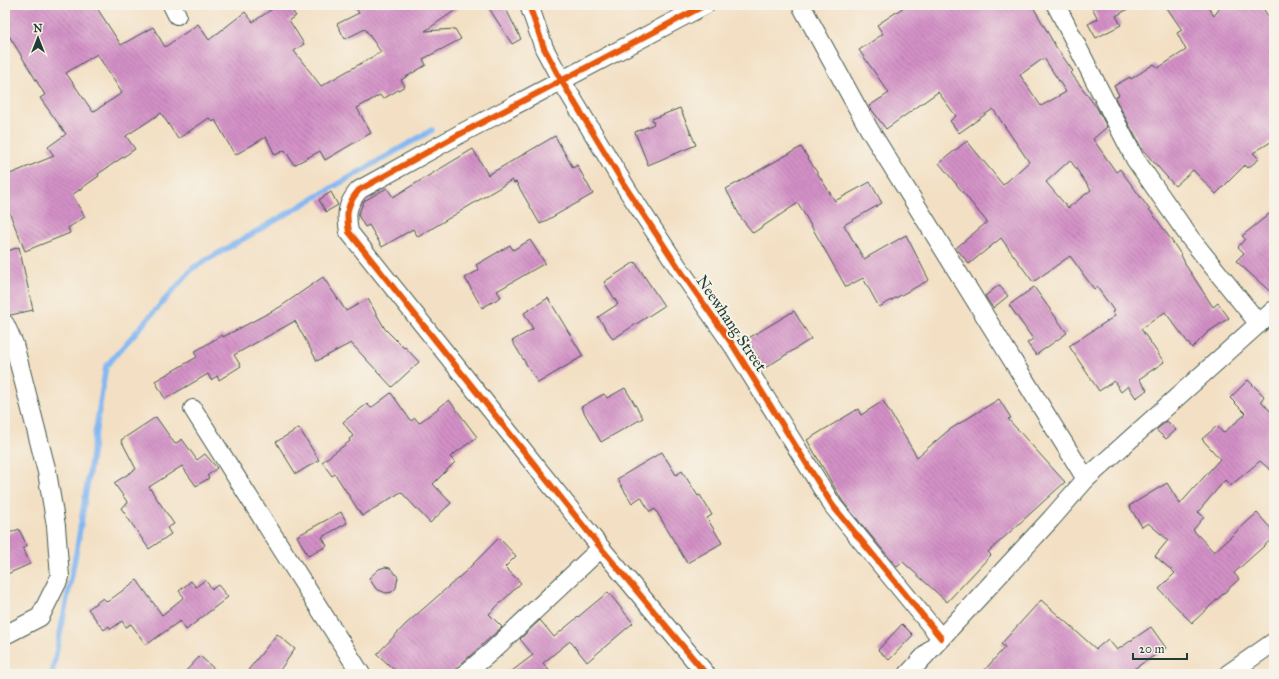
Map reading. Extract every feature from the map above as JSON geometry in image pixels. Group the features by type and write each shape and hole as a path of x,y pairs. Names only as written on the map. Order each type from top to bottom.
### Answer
{"street":[{"name":"Neewhang Street","path":"529,5 544,48 561,80 628,191 678,267 732,344 833,506 940,638"},
{"path":"705,5 561,80 358,190 351,199 346,216 349,232 601,548 706,674"},
{"path":"801,5 869,129 1086,479"},
{"path":"1056,5 1135,159 1190,238 1259,324"},
{"path":"908,674 1086,479 1274,310"},
{"path":"5,324 14,344 47,472 56,526 60,577 40,617 5,635"},
{"path":"193,409 361,674"},
{"path":"465,674 498,646 601,548"},
{"path":"1228,674 1274,642"}],"building":[{"path":"5,5 95,5 121,45 153,27 165,47 198,24 209,40 245,12 253,22 278,5 288,5 296,16 289,20 304,44 294,51 321,86 381,52 365,29 345,39 337,24 359,13 354,5 463,5 425,31 455,29 461,39 423,59 426,65 401,80 405,86 383,99 380,95 357,108 371,133 325,160 320,151 294,165 285,150 275,155 266,137 235,155 215,120 213,122 209,118 178,139 161,113 126,136 135,149 98,174 99,176 72,195 85,217 68,228 70,233 25,251 7,207 9,206 5,196 5,176 54,156 48,147 66,134 40,98 45,95 5,29","holes":["97,54 122,93 93,112 66,73"]},
{"path":"487,5 504,5 521,39 512,44"},
{"path":"907,5 1032,5 1056,47 1073,71 1071,73 1097,108 1107,127 1093,139 1116,172 1120,169 1163,228 1213,307 1218,303 1229,318 1208,332 1192,348 1165,312 1141,329 1164,362 1139,379 1147,390 1136,398 1128,386 1121,392 1114,381 1099,391 1069,346 1115,316 1112,312 1114,311 1097,287 1094,289 1070,256 1033,282 1001,238 969,264 956,248 987,222 939,163 967,141 1003,185 1029,162 993,109 959,133 950,121 956,116 938,92 886,129 869,106 889,93 859,50 883,34 877,25","holes":["1044,58 1066,92 1041,106 1020,75","1070,160 1091,190 1068,208 1046,182"]},
{"path":"1091,5 1135,5 1116,16 1121,25 1096,38 1088,24 1098,19"},
{"path":"1165,5 1207,5 1214,16 1222,5 1261,5 1274,26 1274,140 1253,153 1259,159 1248,168 1245,165 1216,194 1193,170 1175,186 1142,149 1115,98 1119,95 1114,86 1130,77 1131,79 1154,64 1158,68 1186,50 1177,33 1182,30"},
{"path":"680,108 696,145 648,165 635,132 654,124 652,119"},
{"path":"555,136 573,168 577,165 593,194 540,224 516,182 514,183 512,180 418,237 413,229 382,247 369,225 365,227 358,215 364,201 387,188 393,197 473,149 488,175"},
{"path":"801,147 835,201 870,182 882,203 844,225 864,259 906,235 929,280 879,307 863,278 846,287 798,203 753,233 741,218 726,189"},
{"path":"331,192 338,205 326,212 319,200"},
{"path":"1274,210 1274,295 1236,261 1244,253 1238,247 1245,239 1242,236"},
{"path":"530,240 545,263 497,291 501,297 482,308 465,278 479,270 476,265 510,245 513,250"},
{"path":"19,247 33,310 11,315 5,314 5,252"},
{"path":"635,262 664,306 613,339 598,317 618,304 604,282"},
{"path":"323,277 346,311 368,299 385,329 419,362 392,387 351,343 317,361 295,321 234,355 241,366 219,380 217,376 211,380 208,374 165,399 155,381 197,357 194,352 222,335 223,337 280,307"},
{"path":"999,285 1008,296 993,308 985,296"},
{"path":"1034,287 1067,333 1036,355 1027,343 1033,339 1009,305"},
{"path":"548,298 583,356 538,383 512,341 533,329 524,313"},
{"path":"794,311 811,339 765,368 747,339"},
{"path":"1248,380 1264,396 1261,401 1274,415 1274,473 1260,461 1230,486 1225,480 1198,512 1204,517 1193,530 1214,552 1257,513 1274,532 1274,537 1234,573 1239,579 1192,623 1159,589 1175,573 1155,556 1168,540 1148,523 1142,527 1129,506 1167,483 1180,504 1220,459 1202,439 1217,426 1223,433 1246,414 1230,398"},
{"path":"625,388 643,418 601,442 581,407 604,394 607,398"},
{"path":"391,393 411,421 415,418 419,423 449,400 477,437 450,457 455,462 433,484 451,503 430,523 401,492 362,516 335,474 332,476 322,462 350,441 349,439 353,436 343,422 367,404 371,408"},
{"path":"999,399 1011,418 1008,419 1065,482 988,552 991,555 947,602 903,562 897,567 843,502 807,440 858,409 861,415 883,401 917,457 949,430"},
{"path":"156,417 175,444 182,439 197,460 205,454 217,468 207,476 209,478 196,486 182,466 149,487 174,524 167,528 171,534 149,549 121,508 128,503 114,483 136,469 121,440"},
{"path":"1167,421 1176,430 1166,439 1156,430"},
{"path":"299,428 319,460 296,474 276,442"},
{"path":"662,452 676,475 682,471 698,496 700,495 712,515 707,518 722,543 687,563 655,509 650,512 641,497 632,503 617,479"},
{"path":"341,512 347,523 322,537 327,546 308,556 297,536"},
{"path":"19,529 27,546 23,548 30,564 5,575 5,535"},
{"path":"499,538 516,556 505,567 521,583 489,614 502,627 450,674 399,674 377,654 406,624 465,572"},
{"path":"385,567 390,568 398,577 396,588 392,592 386,593 376,589 369,578 379,569"},
{"path":"137,580 162,615 184,597 179,591 191,581 196,587 205,580 212,589 218,585 228,597 186,630 180,621 146,645 131,624 126,627 122,621 111,629 109,626 104,630 88,609 103,598 107,602"},
{"path":"608,592 633,623 587,662 570,641 543,663 552,674 508,674 533,655 520,639 540,620 554,637"},
{"path":"1041,600 1096,649 1108,639 1117,650 1151,627 1166,648 1126,674 981,674 1005,647 1001,644"},
{"path":"902,624 913,635 889,660 878,650"},
{"path":"277,634 295,649 277,674 245,674"},
{"path":"200,656 220,674 183,674"}],"waterway":[{"path":"52,674 77,548 106,366 193,268 432,130"}],"cycle path":[{"path":"529,5 544,48 561,80 628,191 678,267 732,344 833,506 941,638"},
{"path":"705,5 460,134 359,190 349,205 347,220 349,232 601,548 706,674"}]}
